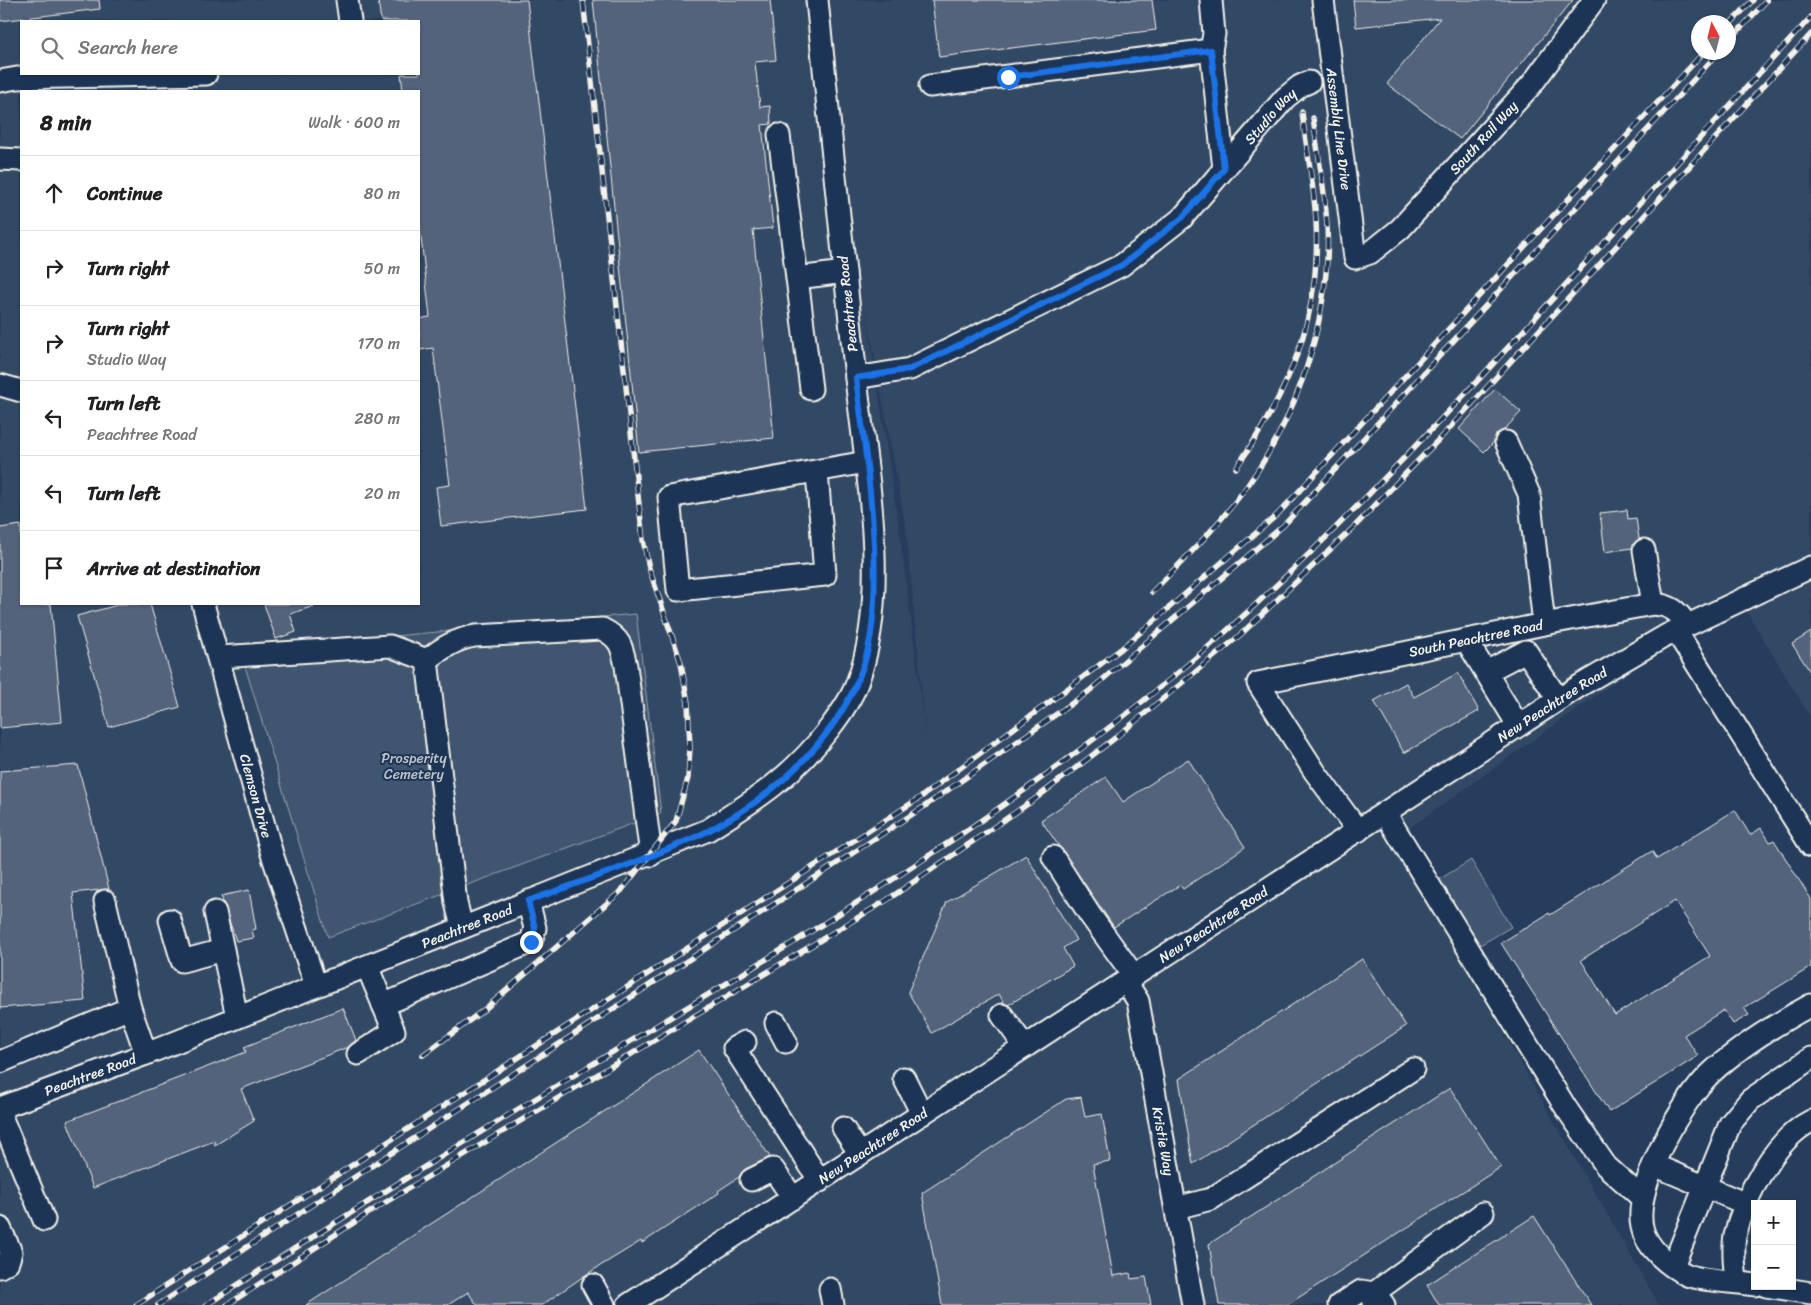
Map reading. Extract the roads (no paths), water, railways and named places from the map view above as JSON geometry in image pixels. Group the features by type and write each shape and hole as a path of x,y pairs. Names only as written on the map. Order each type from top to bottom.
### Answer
{"street":[{"path":"347,0 350,20"},
{"name":"Peachtree Road","path":"0,1108 146,1054 528,901 651,855 708,830 768,792 808,756 839,716 857,684 870,634 874,567 866,462 816,0"},
{"path":"1210,0 1214,34 1211,50 1224,169"},
{"name":"Assembly Line Drive","path":"1323,0 1355,258"},
{"name":"South Rail Way","path":"1355,258 1370,253 1400,229 1532,84 1594,0"},
{"path":"930,86 1211,50"},
{"path":"0,81 18,78 159,75"},
{"name":"Studio Way","path":"856,378 910,369 1122,265 1182,218 1285,98 1300,86 1309,82"},
{"path":"779,135 811,389"},
{"path":"0,160 20,160"},
{"path":"797,278 845,272"},
{"path":"0,385 20,391"},
{"path":"1506,442 1529,494 1544,624"},
{"path":"817,472 825,576 678,590 669,497 866,462"},
{"path":"1644,550 1653,604"},
{"name":"New Peachtree Road","path":"628,1305 1558,699 1681,628 1811,567"},
{"name":"South Peachtree Road","path":"1358,831 1315,772 1258,683 1544,624 1653,604 1666,604 1680,614 1681,628 1811,846"},
{"name":"Clemson Drive","path":"203,605 272,854 316,986"},
{"path":"427,660 442,648 461,638 475,636 602,629 615,636 622,648 626,666 651,855"},
{"path":"1466,640 1518,725"},
{"path":"219,657 390,646 427,660"},
{"path":"1486,672 1526,651 1558,699"},
{"path":"427,660 456,903 462,928"},
{"path":"1385,813 1566,1108 1606,1166 1642,1198"},
{"name":"Kristie Way","path":"1053,857 1130,979 1138,1001 1193,1305"},
{"path":"383,1005 531,942 535,928 528,901"},
{"path":"105,902 130,1008 146,1054"},
{"path":"215,912 237,1017"},
{"path":"170,920 182,960 223,950"},
{"path":"358,1054 394,1031 367,966"},
{"path":"1811,1005 1774,1025 1710,1074 1669,1129 1642,1198 1642,1228 1657,1255 1689,1276 1745,1283 1734,1237 1746,1204 1770,1160 1798,1127 1811,1121"},
{"path":"0,1062 130,1008"},
{"path":"1002,1015 1025,1047"},
{"path":"776,1023 786,1042"},
{"path":"740,1045 820,1180"},
{"path":"1673,1266 1730,1124 1750,1100 1811,1058"},
{"path":"1176,1208 1211,1199 1413,1069"},
{"path":"904,1078 922,1114"},
{"path":"0,1114 44,1220"},
{"path":"843,1128 860,1154"},
{"path":"1654,1165 1746,1204"},
{"path":"751,1180 773,1168 793,1198"},
{"path":"1339,1305 1361,1291 1377,1301 1482,1213"},
{"path":"0,1228 11,1252 8,1262 0,1267"},
{"path":"593,1285 604,1305"},
{"path":"1792,1290 1811,1293"}],"railway":[{"path":"423,1055 485,1009 621,891 676,821 688,778 690,748 688,703 681,663 649,568 643,540 583,0"},
{"path":"1736,18 1753,0"},
{"path":"1736,33 1767,0"},
{"path":"206,1305 443,1155 738,977 888,883 1034,784 1174,676 1255,606 1332,532 1407,455 1811,17"},
{"path":"227,1305 381,1205 887,900 1035,799 1115,738 1239,636 1353,528 1444,434 1811,34"},
{"path":"136,1305 921,797 1121,649 1277,515 1697,60"},
{"path":"158,1305 925,806 1088,692 1284,525 1712,60"},
{"path":"1236,468 1272,410 1286,381 1298,352 1313,290 1316,256 1316,221 1302,112"},
{"path":"1152,592 1214,528 1247,486 1279,435 1303,379 1319,320 1324,290 1328,242 1313,118"}],"park label":[{"name":"Prosperity Cemetery","path":"414,766"}]}
